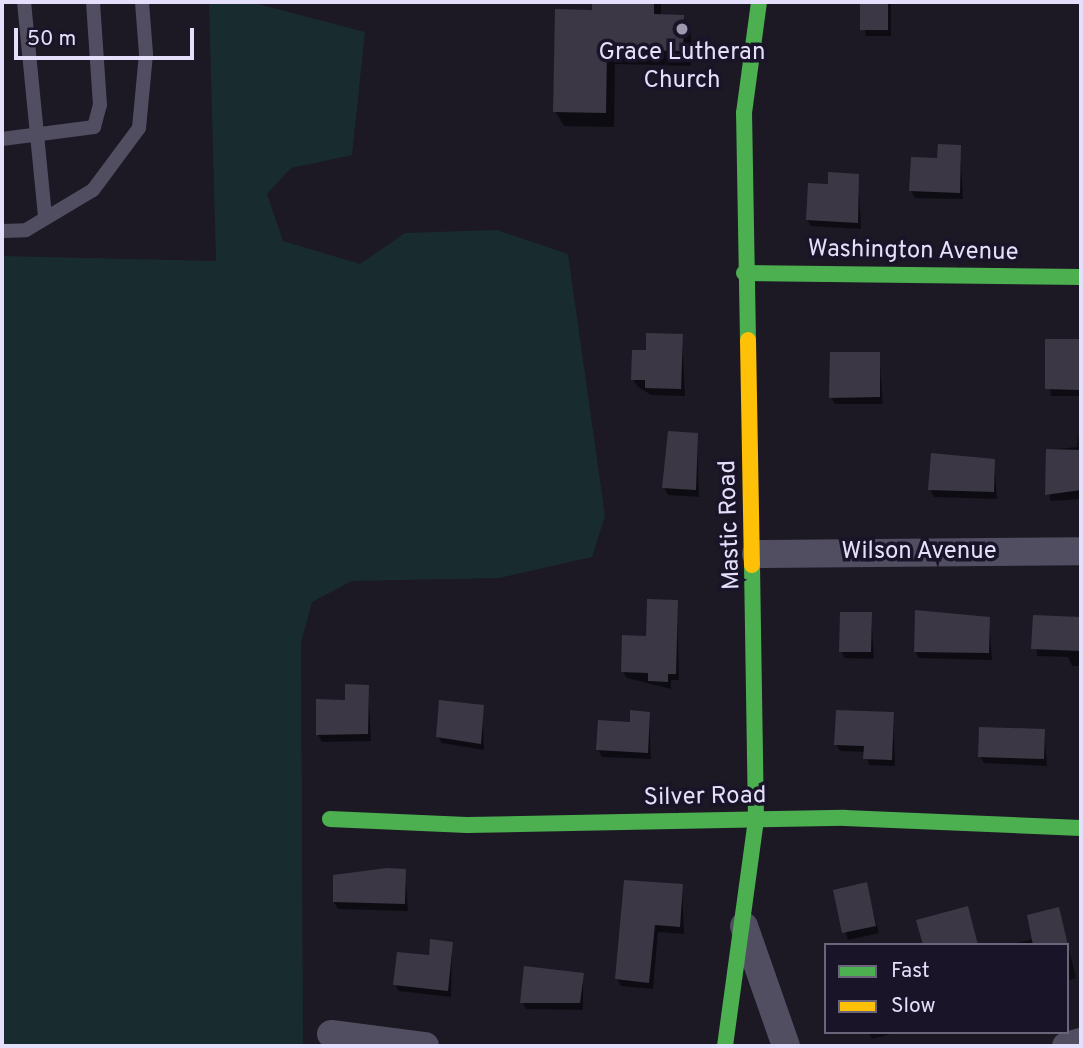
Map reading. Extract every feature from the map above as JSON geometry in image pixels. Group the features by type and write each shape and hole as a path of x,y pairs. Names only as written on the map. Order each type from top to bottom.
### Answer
{"street":[{"name":"Mastic Road","path":"725,1046 756,820 756,554 744,273 744,113 759,2"},
{"name":"Washington Avenue","path":"744,273 1081,277"},
{"name":"Wilson Avenue","path":"756,554 1081,551"},
{"name":"Silver Road","path":"330,819 467,825 756,820 1081,828"},
{"path":"743,923 786,1046"},
{"path":"331,1034 425,1046"},
{"path":"1066,1046 1081,1042"}],"lane":[{"path":"24,2 45,218"},
{"path":"2,139 37,138 94,127 100,105 93,2"},
{"path":"2,231 26,230 93,191 139,128 146,54 142,2"}],"green space":[{"path":"209,2 250,2 365,32 352,155 291,168 267,194 283,241 360,264 405,233 497,230 568,254 605,516 592,557 499,578 352,581 312,602 301,643 303,1046 2,1046 2,256 216,261"}],"building":[{"path":"592,2 654,2 654,14 684,15 683,51 607,50 606,113 553,112 555,9 592,10"},
{"path":"860,2 888,2 888,30 860,30"},
{"path":"938,144 961,145 960,193 909,191 911,157 937,158"},
{"path":"828,172 859,174 858,223 806,220 808,183 828,184"},
{"path":"646,333 683,334 681,389 645,388 645,380 631,380 632,350 646,350"},
{"path":"1045,339 1081,339 1079,390 1045,389"},
{"path":"830,352 880,352 880,397 829,398"},
{"path":"668,431 698,433 696,490 662,488"},
{"path":"1046,449 1081,450 1081,490 1045,495"},
{"path":"931,453 995,459 994,492 928,490"},
{"path":"647,599 678,600 676,674 668,674 668,682 648,681 648,673 621,672 622,635 646,636"},
{"path":"915,610 990,617 989,653 914,652"},
{"path":"840,612 872,612 871,652 839,652"},
{"path":"1033,615 1081,617 1081,651 1031,649"},
{"path":"345,684 369,685 368,734 316,735 316,699 345,700"},
{"path":"439,700 484,705 481,744 436,737"},
{"path":"630,710 650,712 648,753 596,750 598,720 630,722"},
{"path":"836,710 894,712 892,760 863,759 864,746 834,745"},
{"path":"979,727 1045,729 1044,759 978,757"},
{"path":"387,868 406,869 405,904 333,902 333,875"},
{"path":"624,880 683,884 680,927 655,925 649,983 615,979"},
{"path":"867,882 876,926 842,933 833,890"},
{"path":"968,906 977,943 922,943 916,920"},
{"path":"1059,907 1068,943 1033,943 1027,915"},
{"path":"430,939 453,942 448,991 393,985 397,952 429,955"},
{"path":"524,966 584,973 580,1003 520,1003"}],"traffic: fast":[{"path":"748,340 744,113 759,2"},
{"path":"744,273 1081,277"},
{"path":"725,1046 756,820 752,565"},
{"path":"330,819 467,825 845,818 1081,828"}],"traffic: slow":[{"path":"748,340 752,565"}],"place":[{"name":"Grace Lutheran Church","path":"682,29"}]}
